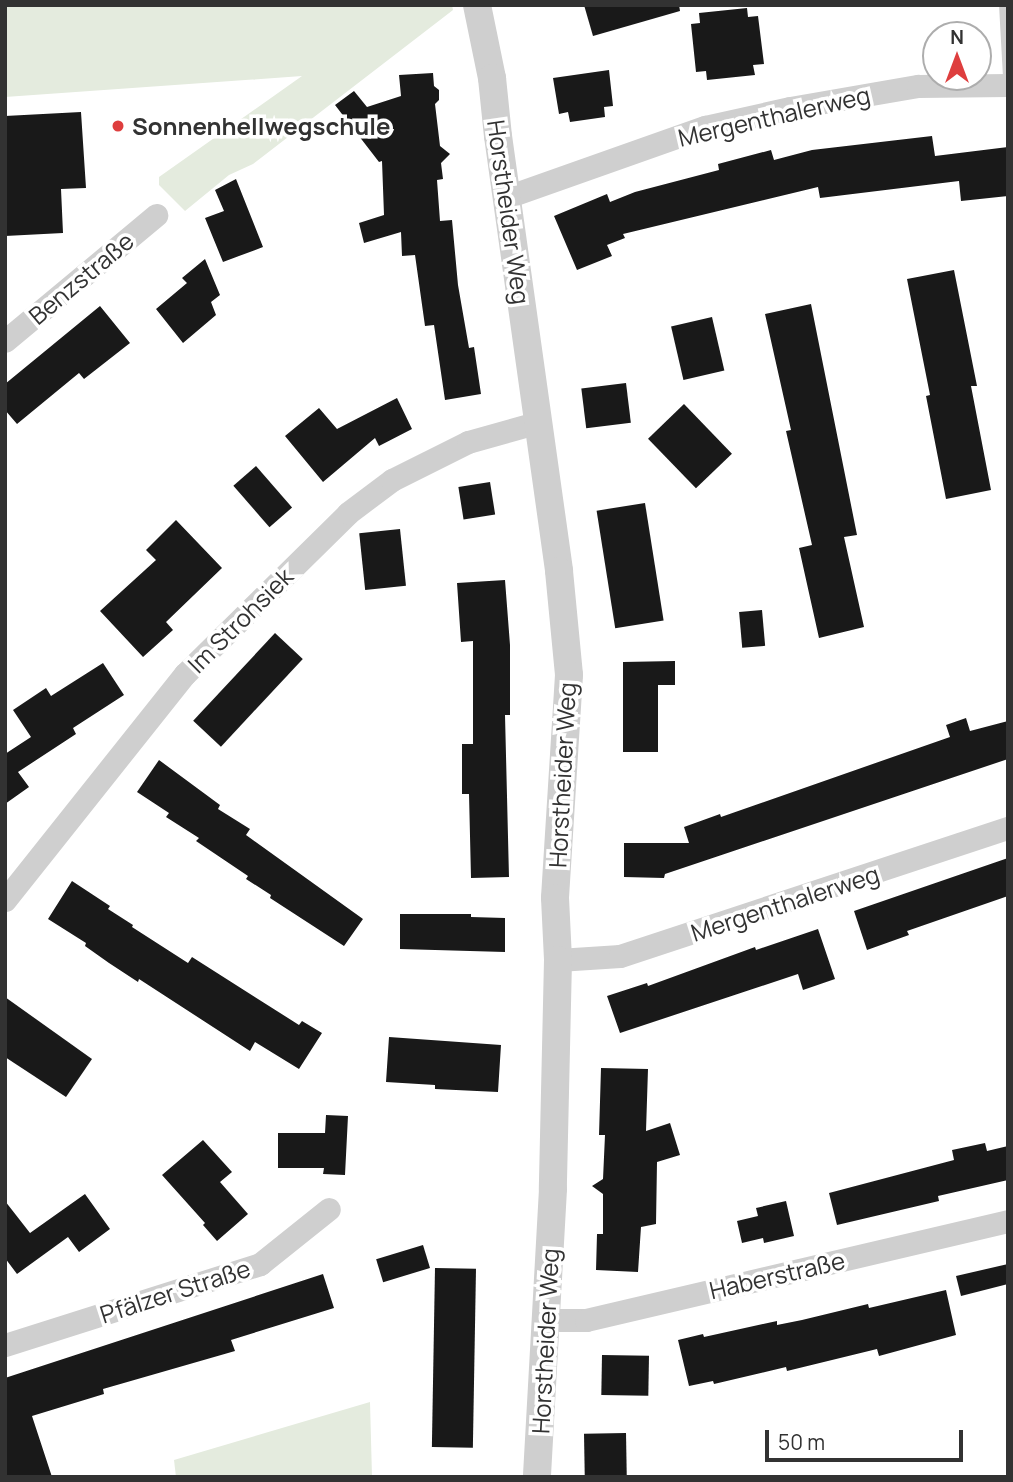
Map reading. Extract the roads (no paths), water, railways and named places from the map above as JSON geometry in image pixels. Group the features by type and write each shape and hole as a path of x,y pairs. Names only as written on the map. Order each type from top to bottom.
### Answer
{"street":[{"name":"Horstheider Weg","path":"477,5 492,78 561,584 569,675 555,898 558,960 553,1189 537,1477"},
{"name":"Horstheider Weg","path":"492,78 494,5"},
{"name":"Mergenthalerweg","path":"507,197 705,127 790,108 918,86 1008,85"},
{"name":"Benzstraße","path":"5,341 156,215"},
{"name":"Im Strohsiek","path":"5,900 185,674 348,513 392,480 468,442 539,422"},
{"name":"Mergenthalerweg","path":"558,960 620,956 1008,828"},
{"name":"Pfälzer Straße","path":"5,1345 260,1264 329,1209"},
{"name":"Haberstraße","path":"546,1320 586,1320 1008,1221"}],"lane":[{"path":"1004,5 1008,76"}],"place":[{"name":"Sonnenhellwegschule","path":"118,126"}]}
